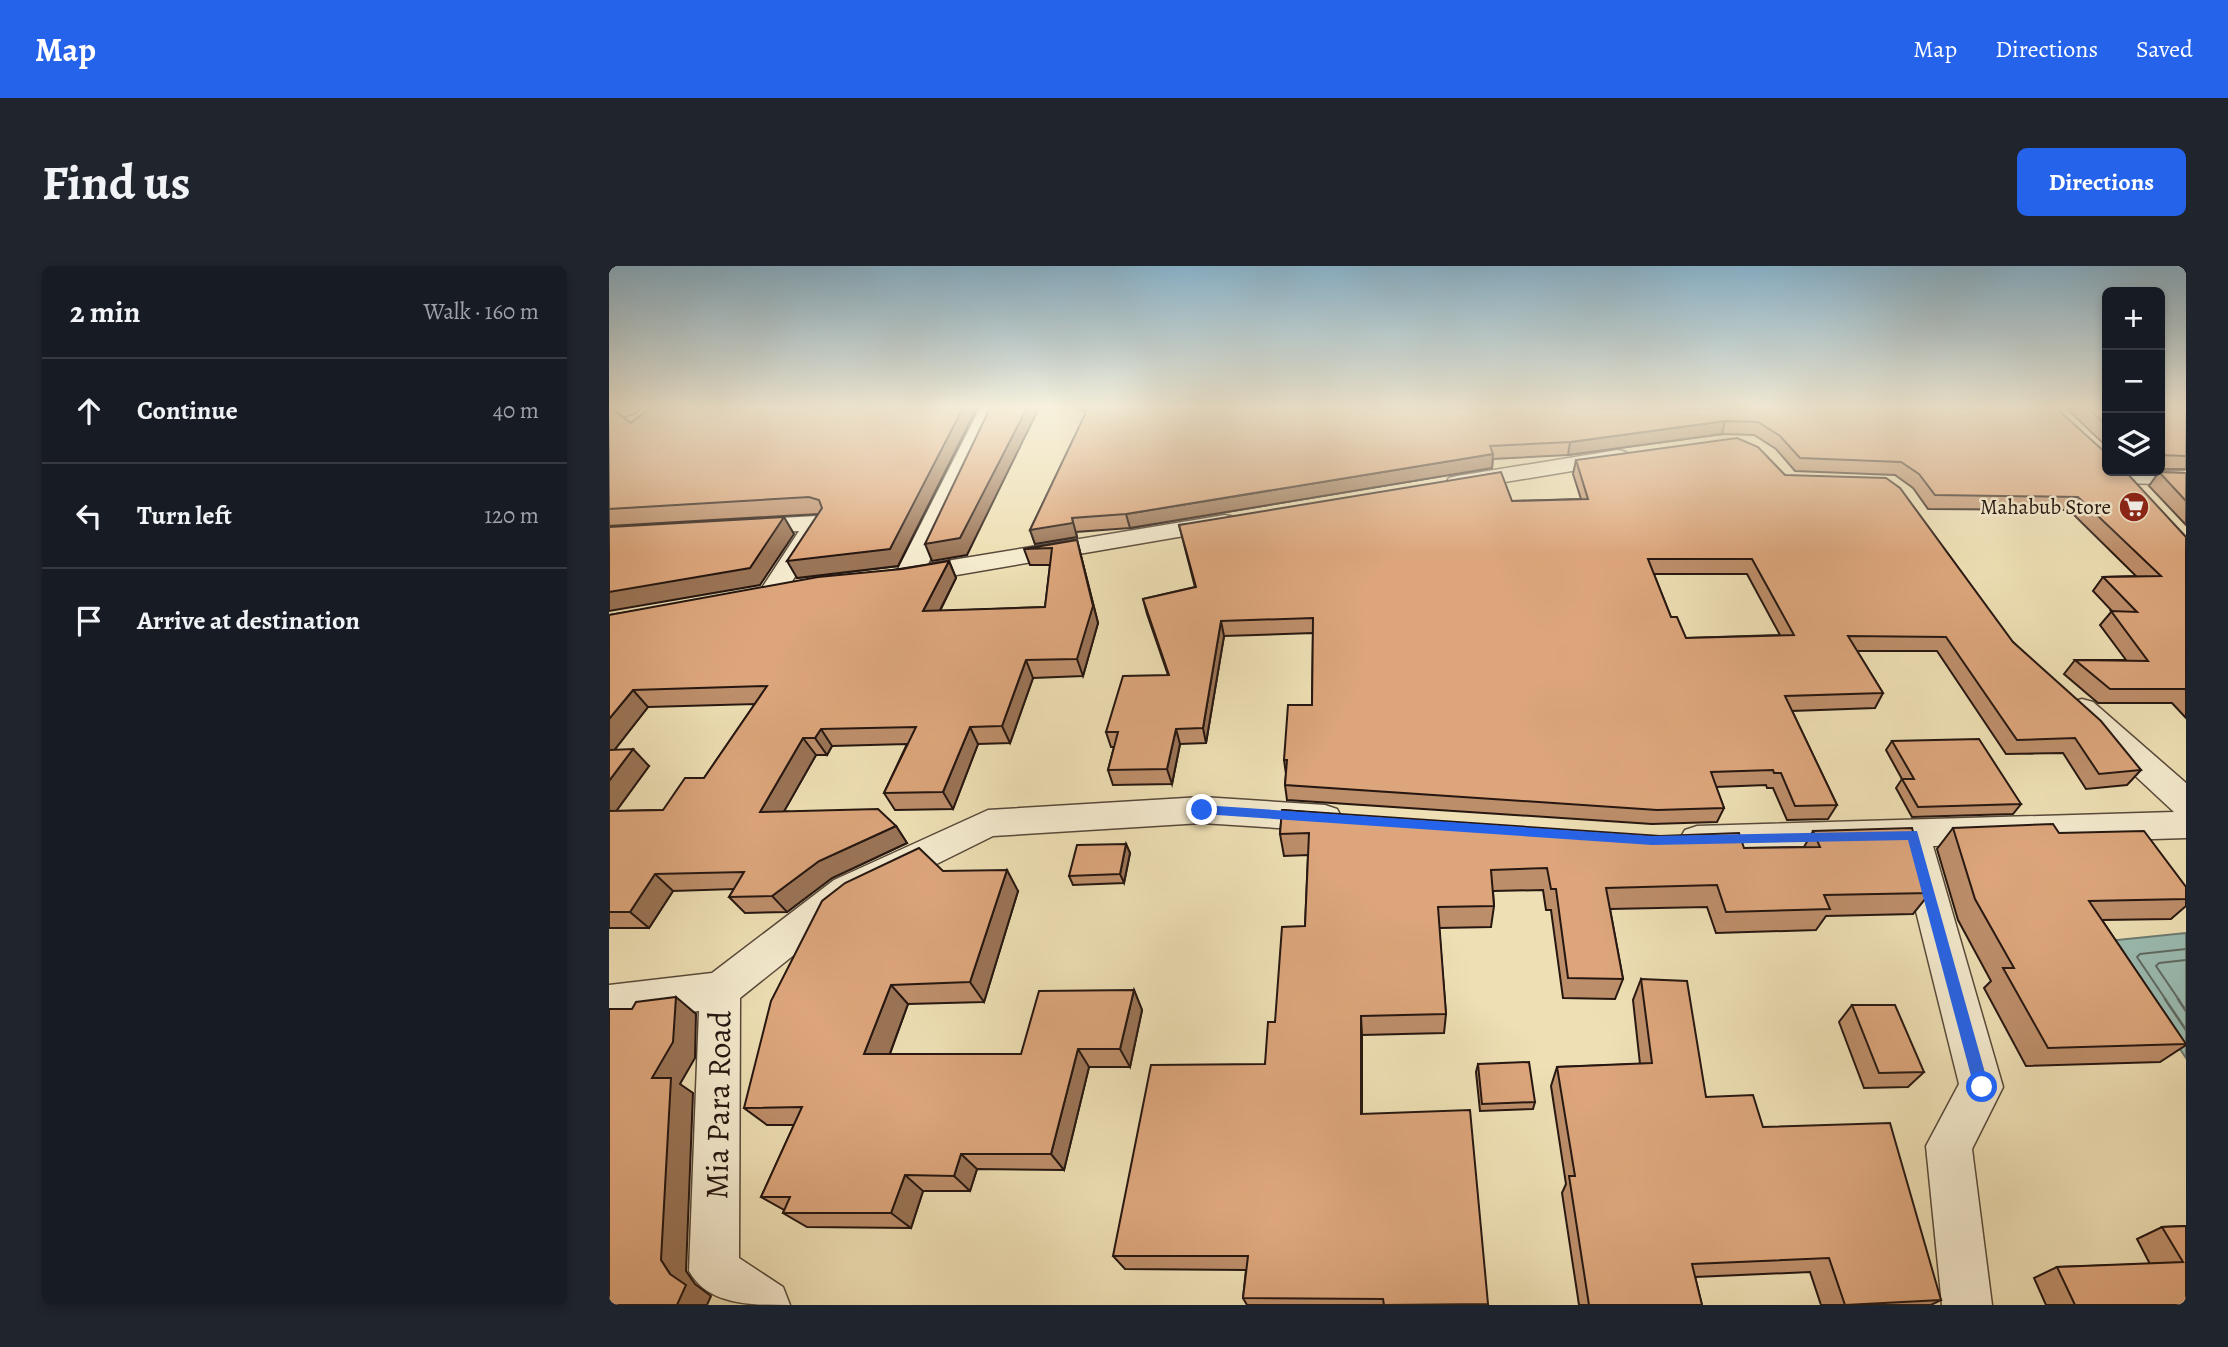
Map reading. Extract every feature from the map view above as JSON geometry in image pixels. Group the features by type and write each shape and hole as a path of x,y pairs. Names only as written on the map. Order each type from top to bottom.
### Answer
{"street":[{"path":"910,575 967,456"},
{"path":"1433,487 1624,456"},
{"path":"2124,476 2143,496"},
{"path":"2154,476 2186,478"},
{"path":"882,578 1254,517"},
{"path":"720,528 817,523 771,594"},
{"path":"744,599 804,588"},
{"path":"2065,694 2186,803"},
{"path":"720,990 846,891 988,823 1202,810 1352,820"},
{"path":"1665,840 1913,835 2186,825"},
{"path":"1913,835 1982,1087 1949,1146 1966,1305"},
{"name":"Mia Para Road","path":"609,1003 720,990 714,1271 765,1305"}],"water":[{"path":"2186,933 2186,1058 2107,941"}],"building":[{"path":"609,456 938,456 890,549 787,561 822,508 819,500 809,497 609,509"},
{"path":"967,456 1002,456 960,538 925,544"},
{"path":"1065,456 1478,456 1126,514 1072,518 1073,523 1030,530"},
{"path":"1602,456 1767,456 1785,475 1886,478 1900,488 2013,642 2101,721 2141,770 2099,774 2075,738 2017,740 1946,637 1848,636 1883,693 1785,696 1837,805 1795,806 1781,773 1774,773 1773,770 1711,772 1724,808 1657,810 1285,785 1288,705 1312,705 1313,618 1221,621 1203,728 1176,729 1167,769 1108,770 1118,732 1106,732 1123,676 1169,675 1143,599 1196,587 1179,525 1501,472 1512,501 1588,499 1576,460","holes":["1648,559 1752,559 1794,635 1686,638 1677,617 1671,617"]},
{"path":"1799,456 2102,456 2102,476 2130,476 2186,537 2186,690 2110,689 2075,660 2148,661 2111,611 2137,612 2103,577 2161,576 2078,497 1935,495 1919,474 1901,462"},
{"path":"2165,472 2186,473 2186,501 2163,476"},
{"path":"784,517 750,568 609,592 609,527"},
{"path":"1077,540 1093,606 1077,659 1026,660 1002,726 970,727 943,792 884,793 916,727 821,729 815,738 803,738 760,812 878,809 896,826 819,861 772,896 729,897 744,872 655,874 630,912 609,912 609,811 663,810 685,778 704,778 767,686 633,690 609,719 609,615 818,577 902,569 949,561 923,611 1045,607 1052,548 1024,549"},
{"path":"1979,739 2021,804 1918,807 1902,779 1914,779 1892,741"},
{"path":"633,749 609,781 609,750"},
{"path":"1282,810 1660,836 1739,833 1744,848 1820,847 1813,831 1912,828 1930,893 1824,895 1830,909 1726,912 1717,885 1606,888 1623,979 1568,978 1556,889 1551,889 1547,868 1491,870 1494,906 1438,907 1446,1014 1361,1016 1361,1114 1470,1110 1488,1304 1384,1305 1383,1299 1243,1298 1248,1256 1113,1256 1151,1065 1265,1064 1268,1022 1275,1022 1282,927 1305,926 1309,833 1280,834"},
{"path":"2053,824 2059,833 2144,831 2186,887 2186,899 2089,901 2186,1044 2048,1048 2003,968 2014,968 1975,899 1953,828"},
{"path":"1126,844 1120,874 1069,876 1077,845"},
{"path":"919,848 943,871 1007,870 970,982 891,985 864,1054 1021,1054 1039,991 1134,990 1120,1049 1078,1049 1051,1154 961,1154 954,1176 905,1175 891,1213 783,1213 790,1197 761,1197 802,1107 744,1108 771,1001 822,901 845,883"},
{"path":"1641,979 1687,981 1706,1097 1753,1095 1763,1127 1890,1123 1941,1300 1845,1305 1829,1258 1692,1264 1702,1305 1589,1305 1569,1176 1575,1176 1557,1067 1652,1063"},
{"path":"676,997 673,1042 652,1078 671,1078 661,1260 670,1274 686,1285 677,1305 609,1305 609,1009 632,1009 636,1002"},
{"path":"1852,1005 1895,1005 1924,1072 1879,1073"},
{"path":"1529,1062 1535,1102 1482,1104 1478,1064"},
{"path":"2186,1226 2186,1305 2075,1305 2057,1267 2183,1262 2162,1227"}],"place":[{"name":"Mahabub Store","path":"2134,507"}],"route":[{"path":"1202,810 1652,841 1913,835 1982,1087"}]}
